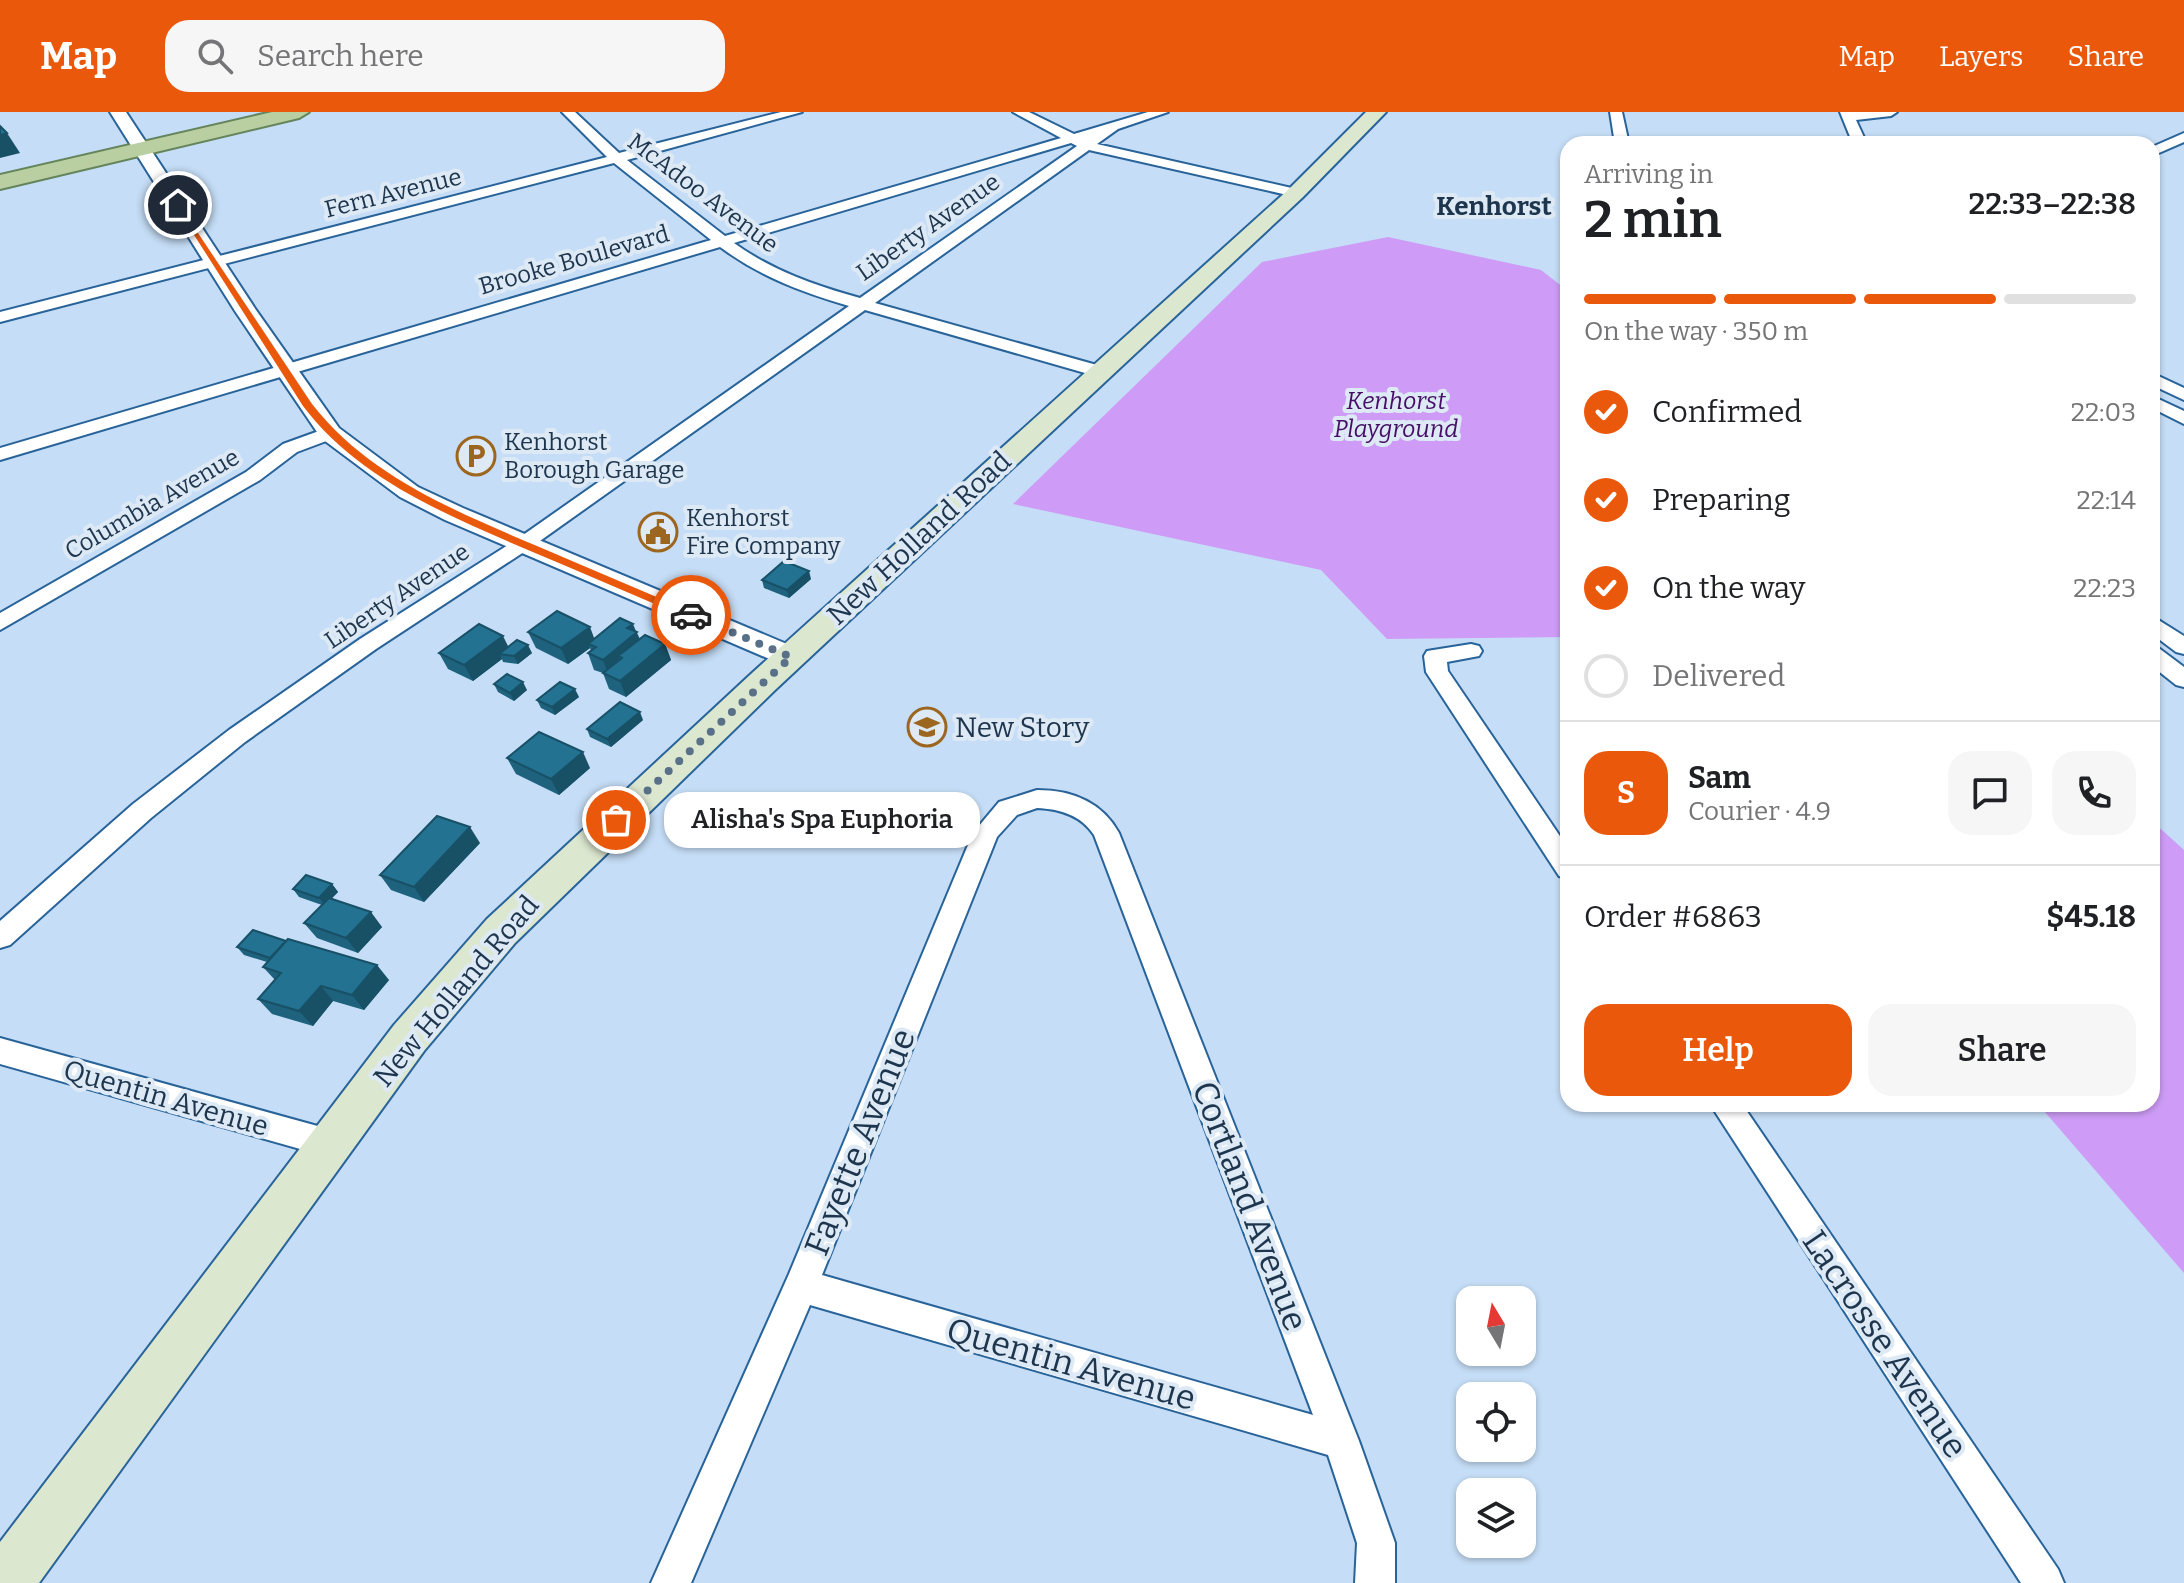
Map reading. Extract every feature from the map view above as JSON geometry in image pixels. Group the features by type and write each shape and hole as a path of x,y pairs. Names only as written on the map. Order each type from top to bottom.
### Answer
{"main road":[{"path":"0,182 299,112"},
{"name":"New Holland Road","path":"4,1583 409,1038 501,931 1098,371 1296,193 1377,112"}],"street":[{"path":"118,112 285,370 330,433 409,492 523,544 791,657"},
{"name":"McAdoo Avenue","path":"568,112 616,158 722,241 756,266 791,284 1098,371"},
{"name":"Fern Avenue","path":"0,317 796,112"},
{"path":"1019,112 1080,142 1296,193"},
{"name":"Liberty Avenue","path":"0,937 188,773 368,644 523,544 865,303 1080,142 1114,126 1162,112"},
{"path":"1616,112 1620,136"},
{"path":"1857,136 1847,114 1891,112"},
{"path":"2160,148 2184,138"},
{"name":"Brooke Boulevard","path":"0,454 722,241 1080,142"},
{"path":"2160,382 2184,395"},
{"path":"2160,405 2184,418"},
{"name":"Columbia Avenue","path":"0,623 253,476 290,448 330,433"},
{"path":"2160,629 2184,647"},
{"path":"1471,651 1435,656 1437,672 1560,857"},
{"path":"2160,660 2184,679"},
{"name":"Fayette Avenue","path":"671,1583 801,1286 986,833 997,818 1015,804 1041,799 1085,809 1101,822 1106,833"},
{"name":"Cortland Avenue","path":"1106,833 1341,1441 1376,1543 1375,1583"},
{"name":"Quentin Avenue","path":"0,1051 332,1144"},
{"name":"Lacrosse Avenue","path":"1730,1112 2044,1583"},
{"name":"Quentin Avenue","path":"801,1286 1341,1441"}],"green space":[{"name":"Kenhorst Playground","path":"1388,237 1541,270 1560,285 1560,637 1387,639 1321,570 1013,504 1262,262"},
{"path":"2160,828 2184,850 2184,1273 2045,1112 2160,1112"}],"building":[{"path":"784,561 809,571 787,590 762,580"},
{"path":"557,611 590,627 561,648 528,632"},
{"path":"620,618 633,624 627,628 637,632 603,660 588,653 596,647 588,644"},
{"path":"479,624 503,636 464,665 439,653"},
{"path":"645,635 665,644 620,681 603,673 622,658 618,656"},
{"path":"517,640 528,645 514,656 499,654"},
{"path":"507,674 523,682 510,693 494,684"},
{"path":"560,682 575,689 552,707 537,700"},
{"path":"620,702 640,712 607,739 587,729"},
{"path":"539,732 583,752 551,779 507,758"},
{"path":"437,816 470,827 414,887 380,875"},
{"path":"306,875 332,884 319,898 293,889"},
{"path":"329,898 371,912 346,938 304,923"},
{"path":"253,930 286,941 270,958 237,947"},
{"path":"288,939 377,965 352,995 321,986 299,1011 258,999 281,973 263,967"}],"way so far":[{"path":"616,820 791,657 691,615"}],"place":[{"name":"Kenhorst Borough Garage","path":"476,456"},
{"name":"Kenhorst Fire Company","path":"658,532"},
{"name":"New Story","path":"927,727"},
{"name":"Alisha's Spa Euphoria","path":"616,820"}],"district":[{"name":"Kenhorst","path":"1494,206"}],"route":[{"path":"178,205 308,406 330,433 409,492 691,615"}]}
